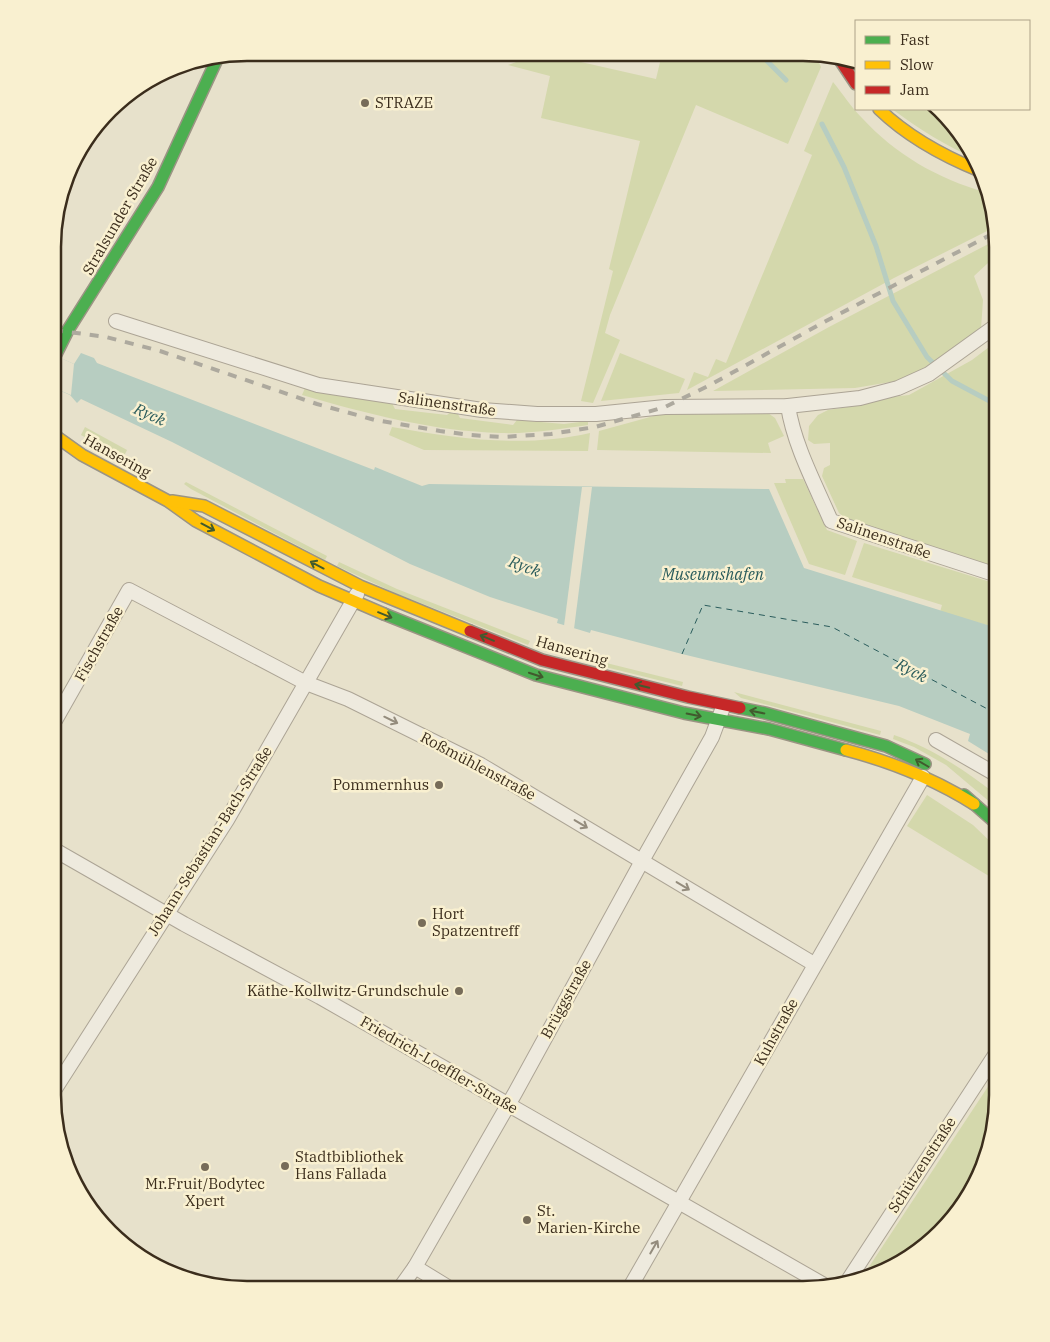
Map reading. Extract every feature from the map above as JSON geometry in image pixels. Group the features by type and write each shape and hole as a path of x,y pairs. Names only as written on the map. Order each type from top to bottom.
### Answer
{"main road":[{"name":"Stralsunder Straße","path":"61,342 158,187 215,64"},
{"path":"844,66 855,82"},
{"path":"880,110 920,142 971,167"},
{"name":"Hansering","path":"61,440 82,455 168,500 196,521 319,586 353,602 536,675 684,713 768,730 867,755 923,776 948,788 974,804"},
{"name":"Hansering","path":"168,500 204,506 360,586 542,660 688,698 765,713 886,746 922,762 952,783 989,817"}],"street":[{"name":"Salinenstraße","path":"116,321 318,385 482,410 536,414 596,414 665,407 788,406 860,398 898,388 929,374 989,331"},
{"name":"Salinenstraße","path":"788,406 790,421 831,521 989,572"},
{"name":"Johann-Sebastian-Bach-Straße","path":"61,1078 227,820 353,602 360,586"},
{"name":"Roßmühlenstraße","path":"129,590 306,683 348,699 481,765 814,964"},
{"name":"Fischstraße","path":"61,710 129,590"},
{"name":"Brüggstraße","path":"405,1281 508,1105 642,860 712,737 724,705"},
{"path":"936,740 989,770"},
{"name":"Kuhstraße","path":"634,1281 923,776"},
{"name":"Friedrich-Loeffler-Straße","path":"61,854 320,997 815,1280"},
{"name":"Schützenstraße","path":"851,1274 989,1064"},
{"path":"414,1267 439,1281"}],"green space":[{"path":"519,61 576,61 656,79 660,61 803,61 819,62 821,67 788,144 696,105 610,315 605,333 620,340 593,403 581,401 613,271 609,269 640,141 541,118 550,76 508,65"},
{"path":"833,82 862,118 903,154 934,172 980,190 988,231 894,278 687,390 694,372 708,377 716,359 726,363 812,155 804,151"},
{"path":"893,110 929,110 943,124 964,153 933,137"},
{"path":"989,244 989,263 974,276 983,300 981,329 923,369 896,381 855,388 713,391 829,327"},
{"path":"989,347 989,566 851,523 839,513 822,476 824,468 830,465 830,443 814,444 808,440 809,426 818,415 828,410 909,395 972,360"},
{"path":"620,353 685,379 679,393 601,401"},
{"path":"305,388 392,403 395,409 447,415 452,411 457,412 460,418 513,425 517,420 564,424 588,421 588,425 512,433 450,429 351,409 302,395"},
{"path":"768,413 775,418 784,436 768,443 771,453 597,450 599,431 661,414"},
{"path":"85,427 127,450 123,458 81,435"},
{"path":"392,427 466,438 516,441 565,438 590,433 588,451 424,450 389,435"},
{"path":"785,479 803,479 827,530 857,541 845,575 809,564 774,483 786,483"},
{"path":"186,482 327,556 325,560 191,489 184,484"},
{"path":"864,543 989,582 989,626 940,612 942,605 852,577"},
{"path":"339,562 397,589 530,641 528,645 395,593 337,566"},
{"path":"578,656 683,682 682,686 577,660"},
{"path":"734,692 881,731 880,735 741,698"},
{"path":"894,735 922,746 973,777 989,789 989,801 946,765 914,747 893,739"},
{"path":"927,795 973,825 989,840 989,876 907,826"},
{"path":"989,1085 985,1131 975,1166 964,1188 943,1218 926,1235 896,1256 867,1269"}],"water":[{"name":"Museumshafen","path":"81,353 94,358 97,363 374,470 375,467 422,486 429,484 769,489 804,568 989,626 989,754 968,741 970,734 899,706 682,654 591,630 590,633 557,623 558,619 490,597 410,564 172,442 81,399 77,403 70,395 61,391 61,358 74,364"}],"pier":[{"path":"61,358 74,364 71,395 61,391"},
{"path":"582,487 592,487 574,629 564,626"}],"waterway":[{"path":"767,61 786,80"},
{"path":"822,124 844,167 876,246 893,301 927,357 952,381 989,401"}],"ferry route":[{"path":"682,654 703,605 832,627 989,710"}],"railway":[{"path":"61,331 106,337 160,351 317,404 375,420 470,435 502,437 551,434 595,427 665,407 710,385 826,321 988,236"}],"traffic: fast":[{"path":"61,344 158,187 215,64"},
{"path":"384,614 536,675 684,713 769,729 846,750"},
{"path":"740,708 886,746 925,764"},
{"path":"964,795 989,817"}],"traffic: slow":[{"path":"880,110 926,145 971,167"},
{"path":"61,440 82,455 168,501 196,521 319,586 384,614"},
{"path":"172,501 204,506 360,586 470,631"},
{"path":"846,750 912,772 974,804"}],"traffic: jam":[{"path":"844,66 855,82"},
{"path":"470,631 542,660 688,697 740,708"}],"place":[{"name":"STRAZE","path":"365,103"},
{"name":"Pommernhus","path":"439,785"},
{"name":"Hort Spatzentreff","path":"422,923"},
{"name":"Käthe-Kollwitz-Grundschule","path":"459,991"},
{"name":"Stadtbibliothek Hans Fallada","path":"285,1166"},
{"name":"Mr.Fruit/Bodytec Xpert","path":"205,1167"},
{"name":"St. Marien-Kirche","path":"527,1220"}],"water label":[{"name":"Ryck","path":"150,414"},
{"name":"Ryck","path":"525,566"},
{"name":"Ryck","path":"912,670"}]}
